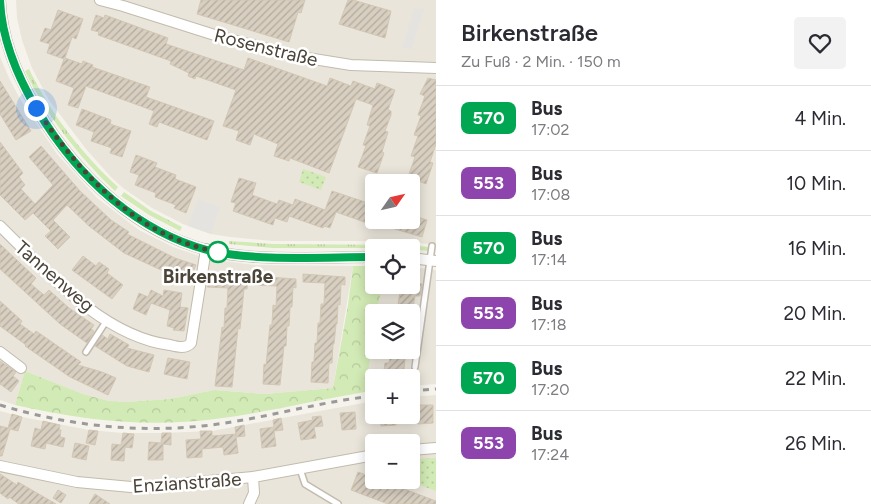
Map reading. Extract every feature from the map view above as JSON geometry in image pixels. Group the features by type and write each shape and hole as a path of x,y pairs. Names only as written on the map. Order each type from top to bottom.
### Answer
{"street":[{"path":"0,0 3,44 36,108 61,143 86,173 113,200 131,214 169,236 206,250 254,256 365,257"},
{"name":"Rosenstraße","path":"100,0 221,37 292,55 351,65 436,68"},
{"name":"Tannenweg","path":"0,226 74,297 107,320 149,342 178,347 189,345 193,338 206,250"},
{"path":"420,259 433,261"},
{"path":"0,352 21,368"},
{"path":"420,449 436,448"},
{"name":"Enzianstraße","path":"0,466 76,482 131,487 177,485 253,477 365,457"},
{"path":"249,504 254,493 253,477"}],"lane":[{"path":"414,367 433,261 432,246"},
{"path":"86,352 107,320"},
{"path":"300,469 305,484 338,504"}],"shaded area":[{"path":"16,0 436,0 436,245 420,243 420,239 273,241 211,234 183,224 152,208 123,188 86,149 49,100 32,68 22,40 17,18"},
{"path":"414,8 424,9 412,49 402,48"},
{"path":"0,57 20,99 57,154 97,198 139,230 173,247 208,259 255,265 353,266 333,388 265,394 214,390 170,399 126,402 109,401 83,394 25,371 15,405 0,400"},
{"path":"198,199 220,207 211,234 188,226"},
{"path":"420,268 436,270 436,384 420,385 420,369 369,369 370,359 420,359 420,304 378,304 380,294 420,294"},
{"path":"436,395 436,504 0,504 0,411 89,430 123,433 212,431 365,403 365,424 420,424 420,396"}],"green space":[{"path":"29,69 57,117 92,161 118,187 115,191 64,135 33,87 25,71"},
{"path":"303,169 326,177 321,190 299,182"},
{"path":"124,192 151,211 182,227 180,231 149,215 121,196"},
{"path":"229,241 273,244 365,245 365,248 273,248 229,244"},
{"path":"420,246 429,247 428,251 420,250"},
{"path":"353,266 365,266 365,294 380,294 378,304 365,304 365,359 370,359 369,369 365,369 365,392 234,416 190,422 164,423 89,418 15,405 25,371 83,394 109,401 126,402 170,399 214,390 265,394 333,388"},
{"path":"436,458 436,491 420,485 420,459"}],"building":[{"path":"201,0 305,0 301,13 298,12 289,42 197,14"},
{"path":"348,0 391,11 385,38 339,24"},
{"path":"58,10 83,19 76,39 72,37 65,58 82,64 83,61 93,65 92,67 150,87 146,97 214,121 207,140 159,122 157,127 149,124 154,111 86,86 78,108 68,105 74,88 56,81 64,59 47,53 50,44 40,41 45,28 51,30"},
{"path":"96,15 104,18 105,15 168,38 166,44 244,70 248,58 327,86 330,78 351,86 353,81 375,89 377,83 395,90 388,110 391,111 391,115 385,131 388,132 382,152 384,153 377,173 358,167 366,146 363,145 370,126 367,125 373,105 356,99 329,173 290,158 289,161 274,156 278,144 254,134 250,145 236,140 239,131 223,126 236,90 196,76 195,79 188,76 189,73 170,64 171,61 98,35 99,32 91,30"},
{"path":"428,78 436,80 436,144 430,162 433,163 426,184 420,182 420,174 409,174 415,157 411,156 418,136 414,135 421,116 418,115 425,96 420,94"},
{"path":"0,81 31,131 16,140 0,114"},
{"path":"82,109 111,120 110,124 131,131 122,157 110,153 112,148 91,141 94,132 76,125"},
{"path":"0,142 23,173 19,177 25,185 21,189 35,204 53,185 29,157 41,146 80,191 111,220 129,232 127,234 175,258 196,265 189,281 124,253 89,226 67,205 53,220 70,237 58,249 45,236 51,231 33,213 25,220 0,195"},
{"path":"136,155 157,163 155,167 176,175 175,179 196,187 186,213 174,208 176,205 155,197 156,193 135,185 139,175 130,172"},
{"path":"239,178 256,183 252,195 277,204 279,200 293,205 295,199 325,210 332,191 365,202 365,222 336,212 330,228 324,226 323,228 289,216 287,222 275,218 273,225 233,211 236,203 231,202"},
{"path":"420,218 427,220 422,237 395,229 420,229"},
{"path":"0,244 36,278 31,284 44,295 49,290 69,308 94,325 91,329 94,331 87,343 60,324 0,269"},
{"path":"83,256 96,266 99,262 109,269 107,273 123,285 112,299 72,270"},
{"path":"303,274 345,277 345,285 341,284 340,305 338,304 332,363 329,363 328,383 311,382 312,362 314,362 315,343 317,343 321,304 324,304 325,283 303,282"},
{"path":"254,276 296,279 296,288 293,287 292,307 290,307 289,326 287,326 280,385 263,384 264,364 266,365 270,325 272,325 273,305 276,306 277,286 254,285"},
{"path":"209,277 248,279 247,289 244,289 240,329 238,328 232,387 215,386 222,327 224,328 225,308 227,308 228,288 207,287"},
{"path":"420,284 422,284 420,296 415,296 414,304 398,304 400,294 420,294"},
{"path":"151,290 163,296 164,290 182,293 180,307 188,308 184,331 173,330 174,328 167,326 170,310 151,303 146,315 133,309 139,293 148,297"},
{"path":"0,301 22,321 20,324 34,334 36,331 81,362 78,365 116,378 108,395 70,377 0,326"},
{"path":"110,334 129,345 127,348 154,355 149,372 127,366 95,346 102,335 108,339"},
{"path":"168,358 190,362 187,379 164,374"},
{"path":"390,359 405,359 404,369 384,369 385,363 389,363"},
{"path":"0,361 16,372 13,376 19,381 11,392 0,384"},
{"path":"420,405 433,405 433,423 420,424"},
{"path":"355,412 356,429 342,430 340,413"},
{"path":"12,414 22,417 18,431 10,429 2,456 0,456 0,426 8,428"},
{"path":"321,416 323,426 314,427 316,438 301,440 298,423 313,420 312,417"},
{"path":"281,418 283,430 274,431 276,446 262,448 260,429 274,427 273,420"},
{"path":"43,421 60,425 60,437 65,438 63,447 46,443 45,449 31,446 35,428 41,430"},
{"path":"381,424 396,424 396,425 381,426"},
{"path":"244,425 245,436 236,437 238,453 224,455 223,447 202,449 202,457 187,458 186,440 201,439 200,431 212,431 212,436 236,434 235,427"},
{"path":"89,430 98,431 95,445 86,443"},
{"path":"123,433 134,434 132,448 125,447 124,461 111,460 112,444 121,445"},
{"path":"162,433 171,433 171,445 163,444 163,460 148,460 149,442 161,443"},
{"path":"75,443 89,446 86,460 72,457"},
{"path":"358,472 365,475 365,489 404,489 436,501 436,504 388,504 351,490"},
{"path":"0,474 17,485 18,482 56,504 19,504 9,497 8,499 0,493"},
{"path":"58,490 66,495 61,503 53,498"},
{"path":"95,494 110,504 89,504"}],"railway":[{"path":"420,390 436,389"},
{"path":"0,405 50,418 100,426 177,428 224,423 365,397"}],"bus line":[{"name":"570","path":"0,0 3,29 12,60 36,108 61,143 86,173 113,200 131,214 158,230 206,250 273,257 365,257"}],"place":[{"name":"Birkenstraße","path":"218,252"}],"route":[{"path":"36,108 71,156 113,200 131,214 169,236 206,250 218,252"}]}
